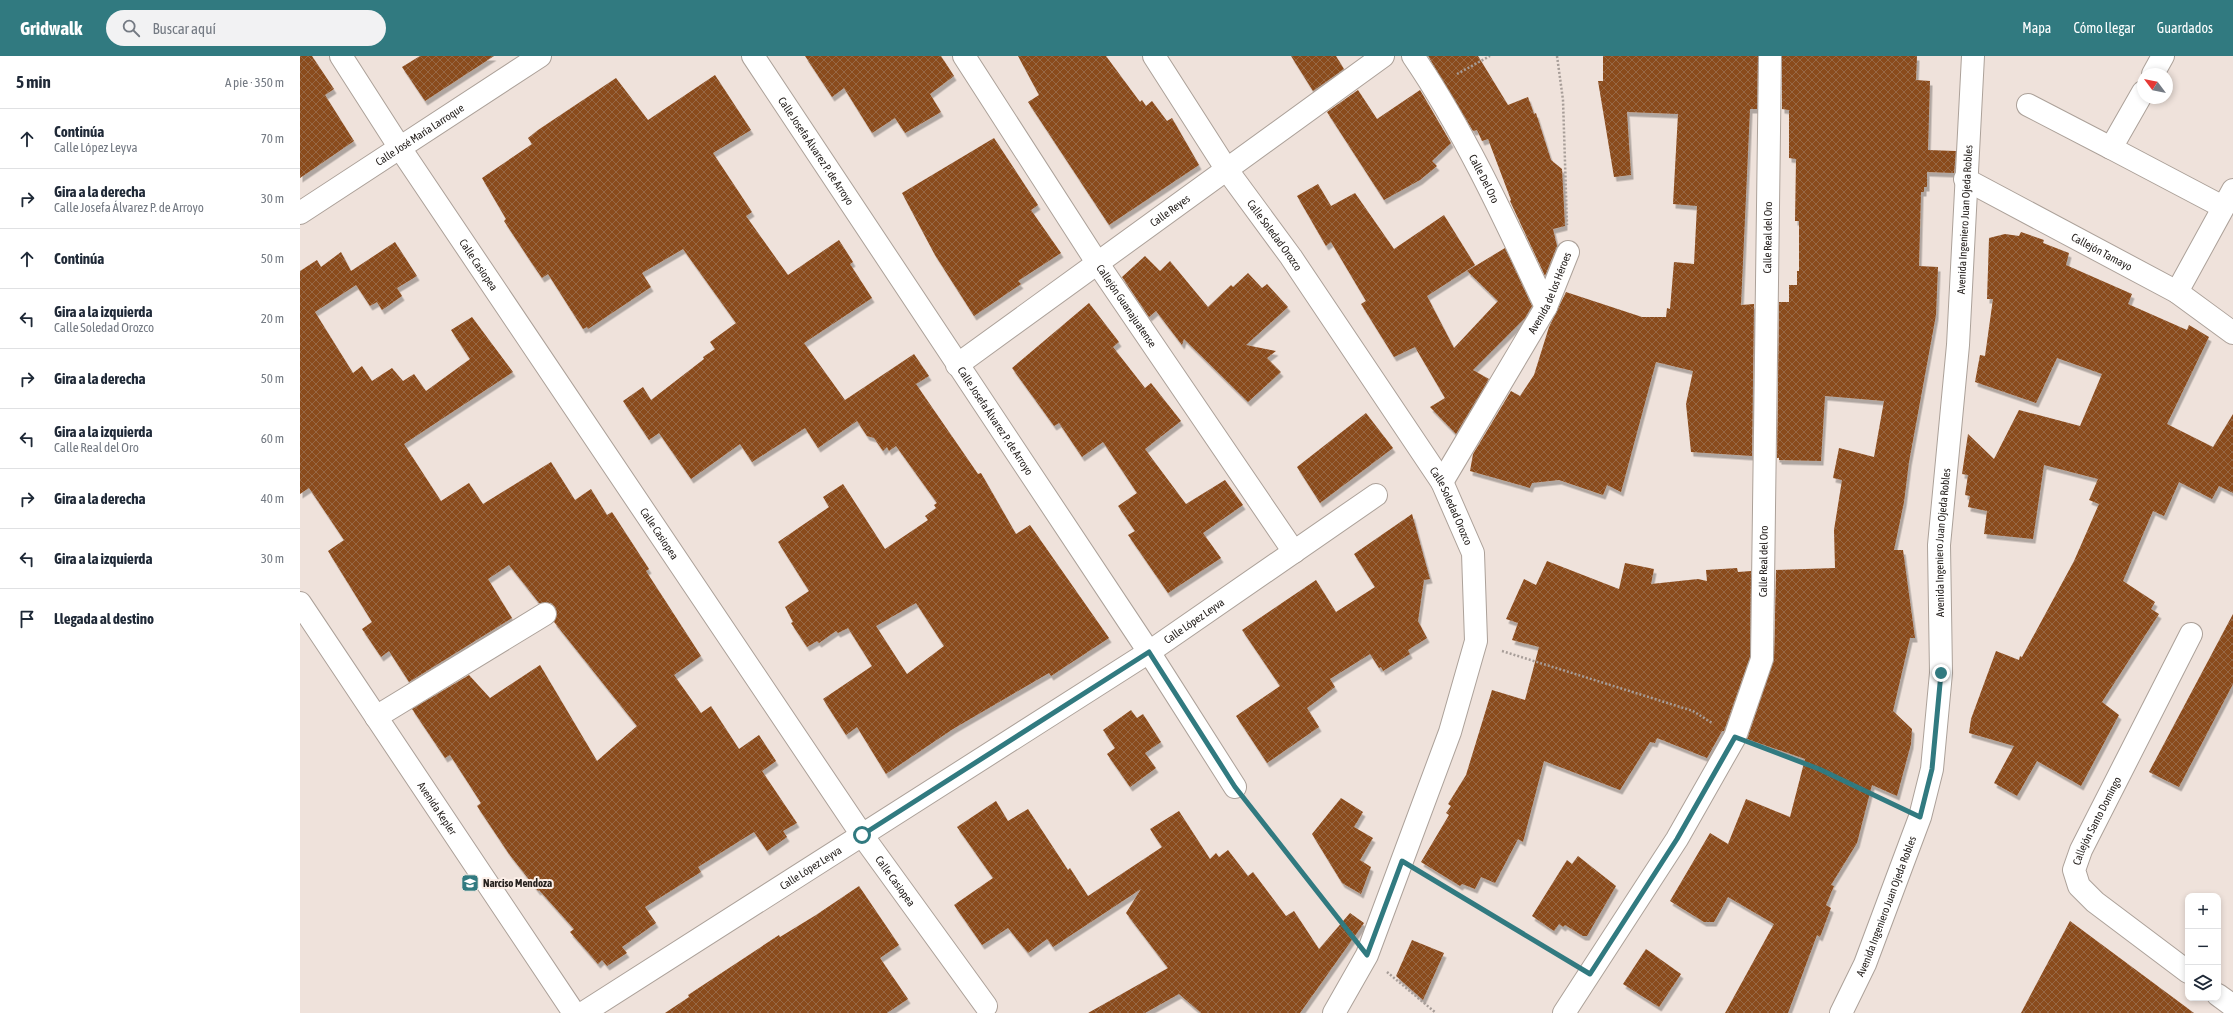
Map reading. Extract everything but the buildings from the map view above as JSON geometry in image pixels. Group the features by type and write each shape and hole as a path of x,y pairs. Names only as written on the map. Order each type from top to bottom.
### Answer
{"street":[{"name":"Calle Casiopea","path":"341,56 400,148 862,835 986,1006"},
{"name":"Calle José María Larroque","path":"300,214 540,56"},
{"name":"Calle Josefa Álvarez P. de Arroyo","path":"753,56 1149,652 1235,787"},
{"name":"Callejón Guanajuatense","path":"964,56 1098,264 1294,552"},
{"name":"Calle Soledad Orozco","path":"1154,56 1227,170 1291,257 1442,482 1473,553 1476,641 1450,732 1367,955 1334,1013"},
{"name":"Calle Reyes","path":"957,365 1383,56"},
{"name":"Calle Del Oro","path":"1413,56 1434,87 1507,225 1546,307"},
{"name":"Calle Real del Oro","path":"1564,1013 1677,839 1735,737 1762,659 1770,56"},
{"name":"Avenida Ingeniero Juan Ojeda Robles","path":"1841,1013 1865,964 1920,817 1932,769 1941,673 1939,545 1958,345 1965,179 1973,56"},
{"path":"2156,68 2163,56"},
{"path":"2111,148 2137,102"},
{"path":"2028,105 2111,148 2228,198 2177,292"},
{"name":"Callejón Tamayo","path":"1965,179 2177,292 2233,333"},
{"name":"Avenida de los Héroes","path":"1442,482 1546,307 1568,252"},
{"name":"Calle López Leyva","path":"583,1013 1149,652 1376,495"},
{"name":"Avenida Kepler","path":"300,603 574,1013"},
{"path":"376,717 545,614"},
{"name":"Callejón Santo Domingo","path":"2185,970 2095,902 2079,886 2074,870 2081,850 2191,634"},
{"path":"2221,997 2233,1006"}],"path":[{"path":"1434,87 1490,56"},
{"name":"Avenida de los Héroes","path":"1557,56 1563,100 1568,252"},
{"path":"1476,641 1525,660 1693,711 1735,737 1819,769 1920,817"},
{"path":"1235,787 1367,955 1436,1013"},
{"path":"1402,861 1590,974"}],"place":[{"name":"Narciso Mendoza","path":"470,883"}],"route":[{"path":"862,835 1149,652 1235,787 1367,955 1402,861 1590,974 1677,839 1735,737 1819,769 1920,817 1932,769 1941,673"}]}
